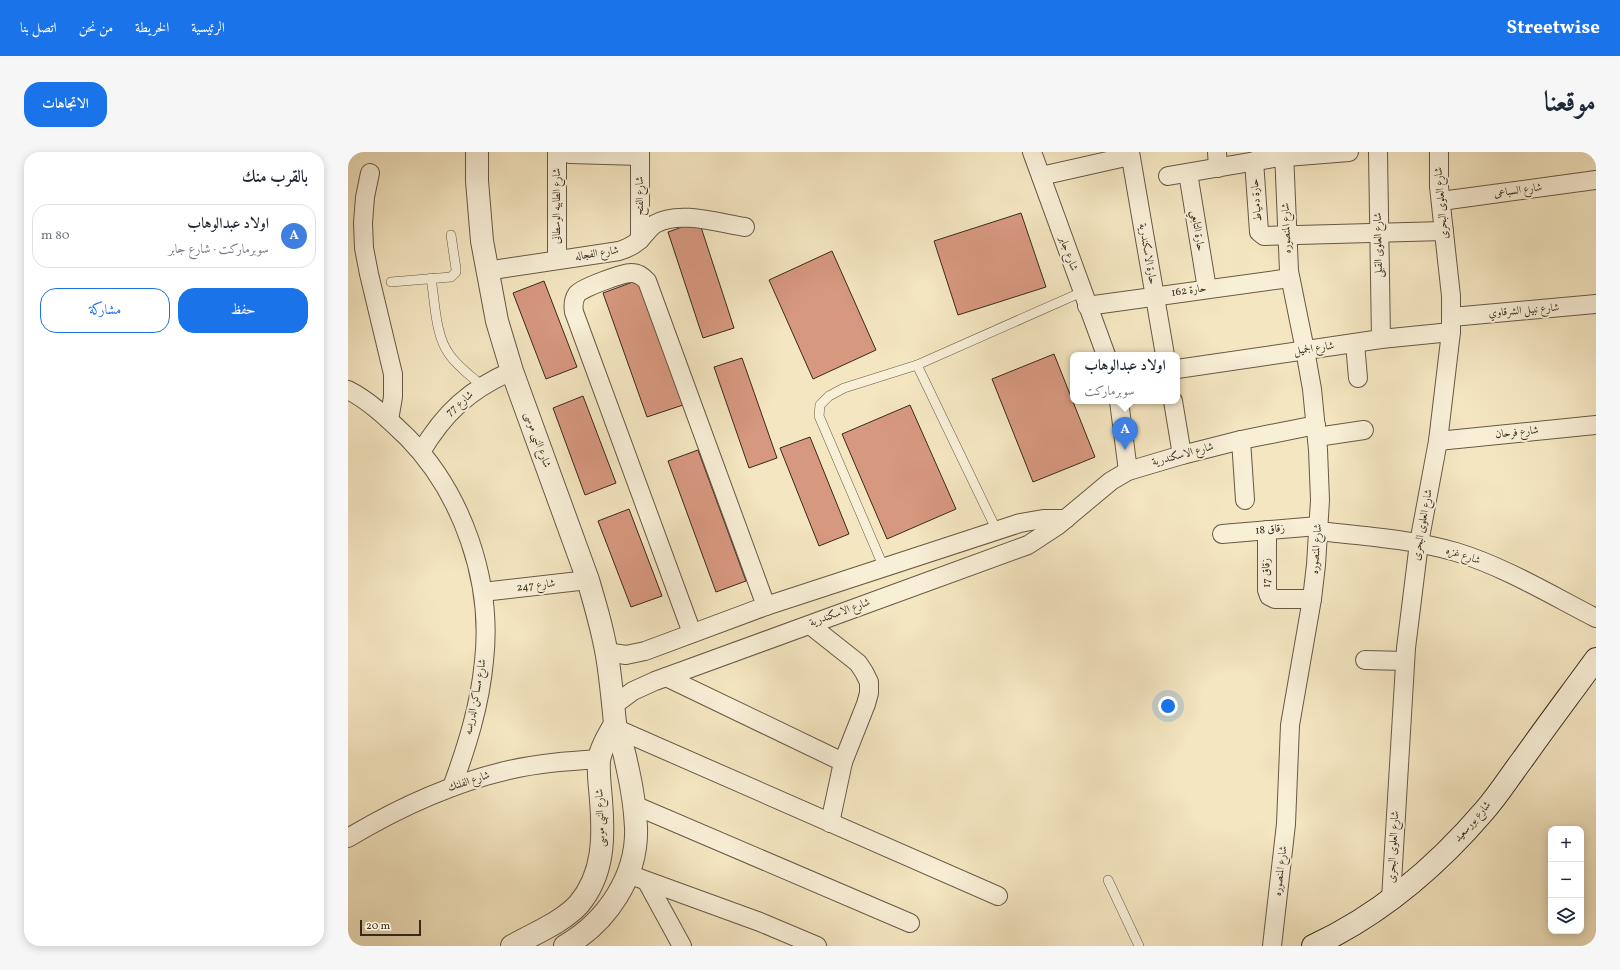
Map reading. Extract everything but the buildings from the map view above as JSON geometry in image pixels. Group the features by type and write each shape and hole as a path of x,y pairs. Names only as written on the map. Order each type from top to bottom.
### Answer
{"street":[{"name":"شارع النبى موسى","path":"477,152 479,211 486,271 497,321 512,372 588,580 606,652 615,720 623,747 634,805 638,878 620,891 611,906 599,921 573,942 565,946"},
{"name":"شارع الطابيه الوسطانى","path":"557,152 557,260"},
{"path":"561,152 570,154 640,154"},
{"name":"شارع جابر","path":"1032,152 1084,299 1105,352"},
{"path":"1168,176 1188,173 1217,160 1254,161 1284,154 1349,152"},
{"name":"شارع العلوى القبلى","path":"1378,152 1380,339"},
{"name":"شارع العلوى البحرى","path":"1391,899 1405,661 1419,543 1438,441 1452,325 1440,201 1438,174 1439,152"},
{"name":"شارع الفتح","path":"640,154 640,240"},
{"path":"1041,176 1130,154"},
{"name":"حارة الاسكندرية","path":"1130,154 1164,352"},
{"name":"شارع المنصوره","path":"1272,946 1286,824 1290,725 1312,599 1318,528 1320,475 1317,431 1305,350 1290,278 1284,154"},
{"name":"حارة دمياط","path":"1254,161 1260,232 1264,236 1288,236"},
{"path":"370,172 363,216 364,248 393,374 393,397 389,420"},
{"name":"حارة التابعي","path":"1188,173 1207,288"},
{"name":"شارع السباعى","path":"1440,201 1596,180"},
{"name":"شارع الفجاله","path":"486,271 619,251 634,245 656,223 678,217 745,227"},
{"path":"1288,236 1444,231"},
{"path":"692,633 574,312 573,302 575,297 582,289 631,273 643,277 647,281 766,606"},
{"name":"حارة 162","path":"1084,299 1154,296 1290,278"},
{"name":"شارع نبيل الشرقاوي","path":"1452,325 1596,304"},
{"name":"شارع الجميل","path":"1180,369 1380,339 1452,325"},
{"path":"1355,343 1358,378"},
{"name":"شارع 77","path":"421,452 432,433 446,416 462,401 482,386 512,372"},
{"name":"شارع مساكن الدريسه","path":"348,390 355,393 389,420 421,452 442,482 461,517 474,554 483,592 486,627 484,661 472,726 452,787"},
{"path":"1119,404 1128,471"},
{"path":"1174,404 1182,454"},
{"name":"شارع فرحان","path":"1438,441 1596,425"},
{"name":"شارع الاسكندرية","path":"615,720 633,691 666,677 1017,549 1038,539 1066,519 1111,481 1128,471 1182,454 1241,440 1317,431 1364,430"},
{"path":"1241,440 1245,500"},
{"path":"606,652 626,655 636,654 766,606 1031,520 1066,519"},
{"name":"زقاق 18","path":"1222,534 1318,528"},
{"name":"شارع غزه","path":"1318,528 1419,543 1458,553 1496,567 1596,618"},
{"name":"زقاق 17","path":"1267,530 1267,590 1269,596 1275,599 1312,599"},
{"path":"884,568 894,593"},
{"name":"شارع 247","path":"483,592 588,580"},
{"path":"810,625 858,663 869,682 869,693 866,704 843,762 830,823"},
{"name":"شارع بورسعيد","path":"1313,946 1345,929 1391,899 1442,856 1486,808 1596,659"},
{"path":"1365,660 1405,661"},
{"path":"666,677 843,762"},
{"name":"شارع النبى موسى","path":"512,946 556,922 578,905 588,890 596,873 601,856 603,838 599,778 600,759 615,720"},
{"path":"615,720 830,823 998,896"},
{"name":"شارع الفلنك","path":"348,838 398,811 452,787 510,770 539,764 600,759"},
{"path":"634,805 910,922"},
{"path":"638,878 682,946"},
{"path":"638,878 760,922 817,946"}],"lane":[{"path":"391,282 451,277 456,272 451,235"},
{"path":"432,278 442,342 448,354 482,386"},
{"path":"884,568 820,416 820,405 829,396 844,388 917,365 1084,299"},
{"path":"917,365 997,531"},
{"path":"1108,880 1139,946"}],"place":[{"name":"اولاد عبدالوهاب","path":"1125,450"}]}
